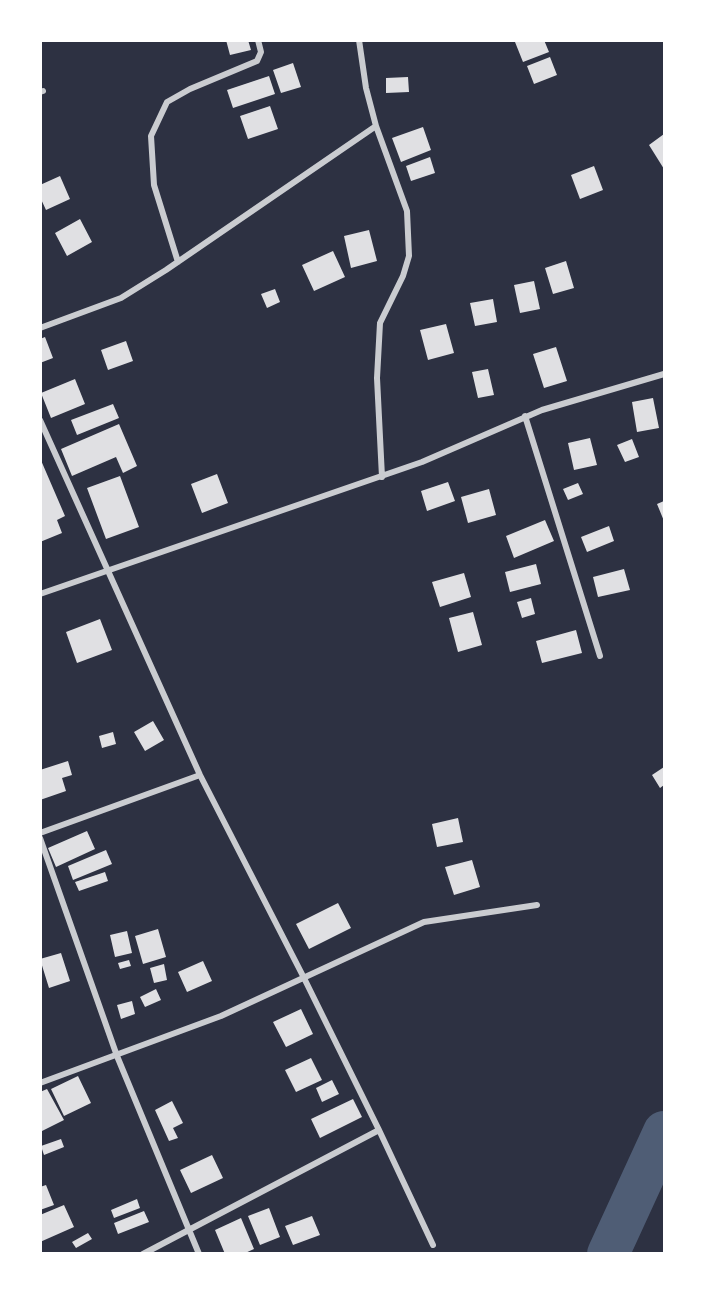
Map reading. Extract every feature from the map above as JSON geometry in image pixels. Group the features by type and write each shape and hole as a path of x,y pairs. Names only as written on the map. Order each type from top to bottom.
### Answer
{"street":[{"path":"178,261 154,185 151,136 167,102 190,88 257,61 261,52 258,40"},
{"path":"359,40 366,88 375,126 407,211 409,256 403,276 380,322 377,378 382,477"},
{"path":"40,328 121,298 375,126"},
{"path":"40,594 382,477 422,462 525,416 664,374"},
{"path":"525,416 600,656"},
{"path":"40,420 200,775 304,978 433,1245"},
{"path":"40,833 200,775"},
{"path":"40,838 117,1056 199,1254"},
{"path":"40,1083 221,1016 424,922 537,904"},
{"path":"143,1254 379,1130"}],"building":[{"path":"226,40 248,40 251,50 230,55"},
{"path":"544,40 549,52 523,62 515,42"},
{"path":"550,57 557,75 534,84 527,66"},
{"path":"293,63 301,87 281,93 273,70"},
{"path":"269,76 275,94 233,108 227,90"},
{"path":"408,77 409,92 386,93 386,78"},
{"path":"270,106 278,129 248,139 240,116"},
{"path":"423,127 431,150 401,162 392,138"},
{"path":"664,134 664,169 649,145"},
{"path":"430,157 435,173 411,181 406,166"},
{"path":"594,166 603,190 580,199 571,175"},
{"path":"60,176 70,199 46,210 40,197 40,185"},
{"path":"80,219 92,242 67,256 55,233"},
{"path":"369,230 377,261 351,268 344,236"},
{"path":"333,251 345,277 314,291 302,265"},
{"path":"566,261 574,288 553,294 545,268"},
{"path":"534,281 540,309 520,313 514,285"},
{"path":"275,289 280,302 267,308 261,294"},
{"path":"493,299 497,322 475,326 470,303"},
{"path":"446,324 454,353 428,360 420,330"},
{"path":"45,337 53,358 40,363 40,339"},
{"path":"126,341 133,361 108,370 101,350"},
{"path":"556,347 567,381 544,388 533,354"},
{"path":"488,369 494,395 478,398 472,372"},
{"path":"75,379 85,404 51,418 41,393"},
{"path":"653,398 659,428 637,432 632,402"},
{"path":"113,404 119,418 77,435 71,420"},
{"path":"119,424 137,466 123,473 116,457 72,476 61,449"},
{"path":"590,438 597,465 574,470 568,443"},
{"path":"632,439 639,457 625,462 617,445"},
{"path":"40,458 65,516 57,520 62,533 40,542"},
{"path":"217,474 228,503 202,513 191,484"},
{"path":"120,476 139,527 106,539 87,488"},
{"path":"448,482 455,501 427,511 421,491"},
{"path":"578,483 583,494 568,500 563,489"},
{"path":"489,489 496,515 468,523 461,497"},
{"path":"664,501 664,521 657,504"},
{"path":"545,520 554,541 514,558 506,536"},
{"path":"609,526 614,541 587,552 581,537"},
{"path":"536,564 541,584 510,592 505,572"},
{"path":"624,569 630,590 598,597 593,577"},
{"path":"464,573 471,597 440,607 432,582"},
{"path":"531,598 535,614 522,618 517,602"},
{"path":"473,612 482,645 458,652 449,618"},
{"path":"100,619 112,650 77,663 66,632"},
{"path":"576,630 582,653 542,663 536,641"},
{"path":"153,721 164,740 145,751 134,732"},
{"path":"113,732 116,744 102,748 99,736"},
{"path":"68,761 72,775 62,778 66,791 40,800 40,770"},
{"path":"664,767 664,785 660,788 652,775"},
{"path":"458,818 463,842 437,847 432,824"},
{"path":"87,831 95,849 56,867 48,848"},
{"path":"106,850 112,864 73,880 68,866"},
{"path":"472,860 480,887 454,895 445,867"},
{"path":"105,872 108,881 79,891 75,882"},
{"path":"338,903 351,928 309,949 296,924"},
{"path":"158,929 166,957 143,964 135,936"},
{"path":"127,931 132,953 115,957 110,935"},
{"path":"61,953 70,981 49,988 40,959"},
{"path":"129,960 131,966 120,969 118,963"},
{"path":"203,961 212,981 187,992 178,972"},
{"path":"164,964 167,980 154,983 150,968"},
{"path":"156,989 161,1000 145,1007 140,997"},
{"path":"132,1001 135,1014 121,1019 117,1005"},
{"path":"301,1009 313,1034 286,1047 273,1022"},
{"path":"311,1058 322,1080 296,1092 285,1070"},
{"path":"78,1076 91,1103 64,1116 51,1089"},
{"path":"332,1080 339,1094 322,1102 316,1088"},
{"path":"47,1089 64,1120 40,1132 40,1092"},
{"path":"353,1099 362,1117 320,1138 311,1119"},
{"path":"172,1101 183,1123 173,1128 178,1138 169,1141 155,1110"},
{"path":"61,1139 64,1147 44,1155 41,1146"},
{"path":"212,1155 223,1178 191,1193 180,1170"},
{"path":"46,1185 54,1205 40,1210 40,1187"},
{"path":"137,1199 140,1208 114,1218 111,1210"},
{"path":"64,1205 74,1227 40,1242 40,1215"},
{"path":"269,1208 280,1237 260,1245 248,1216"},
{"path":"144,1211 149,1222 118,1234 114,1223"},
{"path":"312,1216 320,1235 293,1245 285,1226"},
{"path":"241,1218 254,1249 243,1254 225,1254 215,1230"},
{"path":"88,1233 92,1239 76,1248 72,1242"}],"waterway":[{"path":"608,1254 664,1132"}]}
